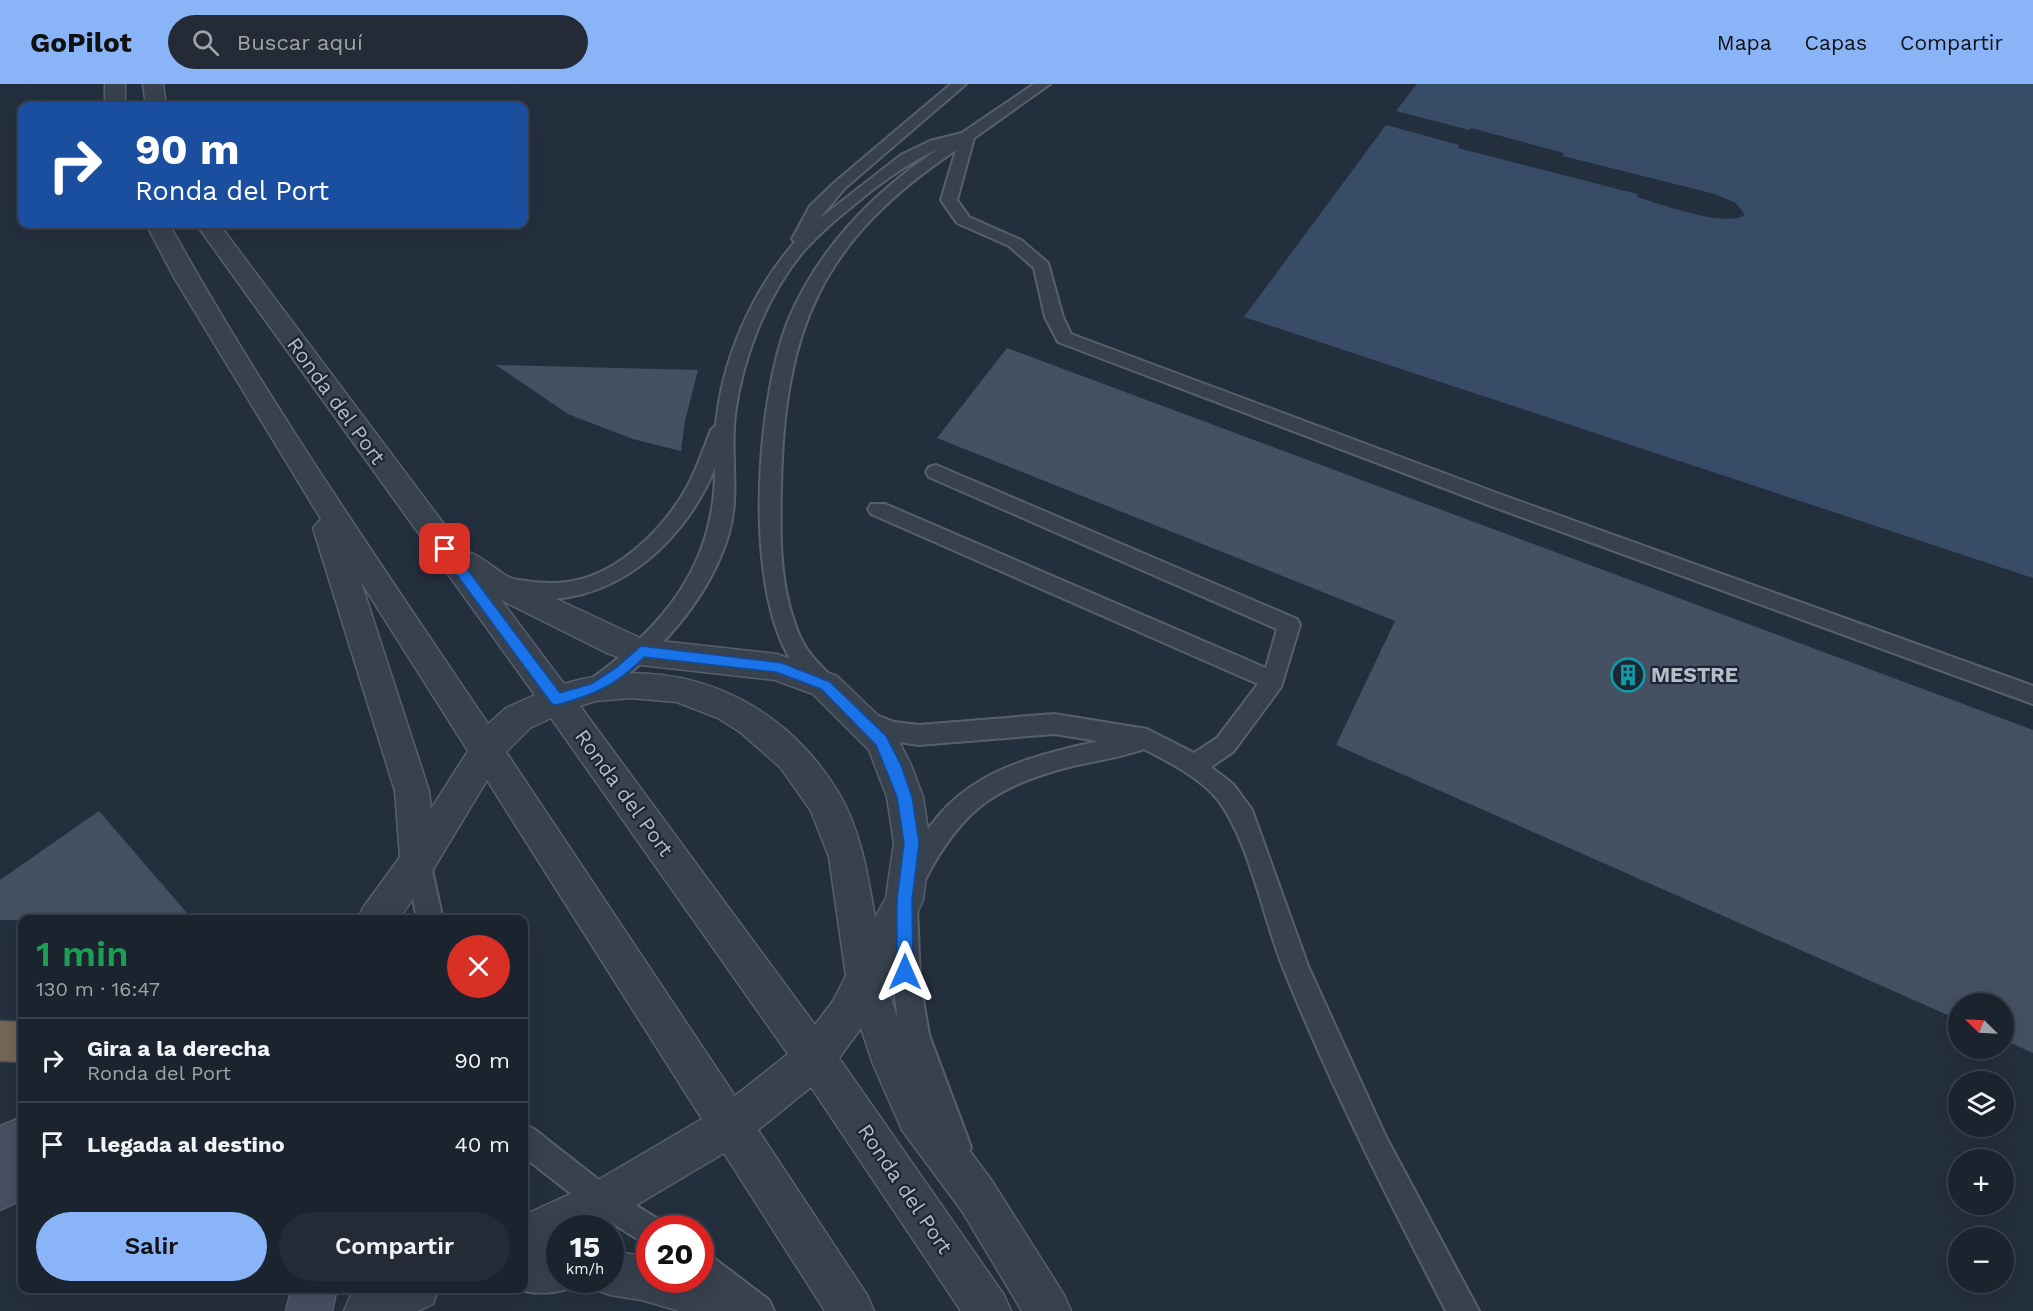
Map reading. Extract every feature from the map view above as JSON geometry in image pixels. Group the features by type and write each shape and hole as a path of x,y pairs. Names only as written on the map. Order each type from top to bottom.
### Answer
{"highway":[{"path":"0,1041 18,1042"}],"main road":[{"path":"0,1147 18,1140"},
{"path":"0,1188 18,1169"},
{"path":"309,1311 314,1293"}],"street":[{"path":"115,84 115,102"},
{"path":"153,84 155,102"},
{"path":"159,228 187,279 318,492 851,1311"},
{"name":"Ronda del Port","path":"210,228 557,700 815,1059 988,1311"},
{"path":"318,492 360,633 412,791 418,861"},
{"path":"431,530 478,574 618,644 641,652 777,667 825,686 860,717 881,740 894,765 905,797 912,843 904,900 847,1015 815,1059 731,1125 603,1201 528,1236"},
{"path":"380,915 418,861 486,750 503,730 519,718 557,700 595,688 662,686 706,697 752,722 792,757 826,802 847,857 866,980 893,1064 917,1115 977,1196 1048,1311"},
{"path":"528,1270 546,1270"},
{"path":"624,1274 685,1290 733,1311"},
{"path":"367,1311 406,1293"}],"lane":[{"path":"496,584 526,589 574,589 601,580 639,556 679,516 692,497 706,468 726,415 734,382 756,318 816,209 959,84"},
{"path":"825,686 802,659 786,630 775,592 770,548 773,430 781,371 805,305 843,243 900,183 1043,84"},
{"path":"789,259 842,207 903,160 929,145 968,136"},
{"path":"968,136 949,200 963,220 1014,243 1042,266 1054,317 1064,338 1487,496 2033,695"},
{"path":"595,688 621,672 672,616 698,578 719,535 724,506 726,415"},
{"path":"936,472 1289,625 1274,681 1226,745 1192,767"},
{"path":"878,509 1274,681"},
{"path":"860,717 892,731 919,735 1054,724 1147,739 1184,759 1225,791 1243,818 1296,968 1376,1147 1463,1311"},
{"path":"977,1196 920,1052 905,972 904,900 927,847 941,824 1001,778 1035,766 1147,739"},
{"path":"418,861 429,915"},
{"path":"528,1142 603,1201 636,1223"},
{"path":"714,1278 758,1311"}],"water":[{"path":"1417,84 2033,84 2033,578 1244,317 1386,125 1459,145 1458,148 1637,194 1637,197 1692,214 1722,219 1745,215 1736,203 1715,194 1563,156 1564,153 1471,128 1469,130 1396,111"}],"building":[{"name":"MESTRE","path":"1007,348 2033,730 2033,1053 2014,1044 2014,993 1948,993 1948,1015 1336,745 1395,621 937,438"},
{"path":"496,365 698,370 685,421 681,451 633,439 568,414"},
{"path":"99,811 189,915 18,915 18,920 0,920 0,880"}],"place":[{"name":"MESTRE","path":"1628,675"}],"route":[{"path":"445,549 557,700 595,688 621,672 641,652 750,662 777,667 825,686 860,717 881,740 894,765 905,797 912,843 904,900 905,972"}]}
